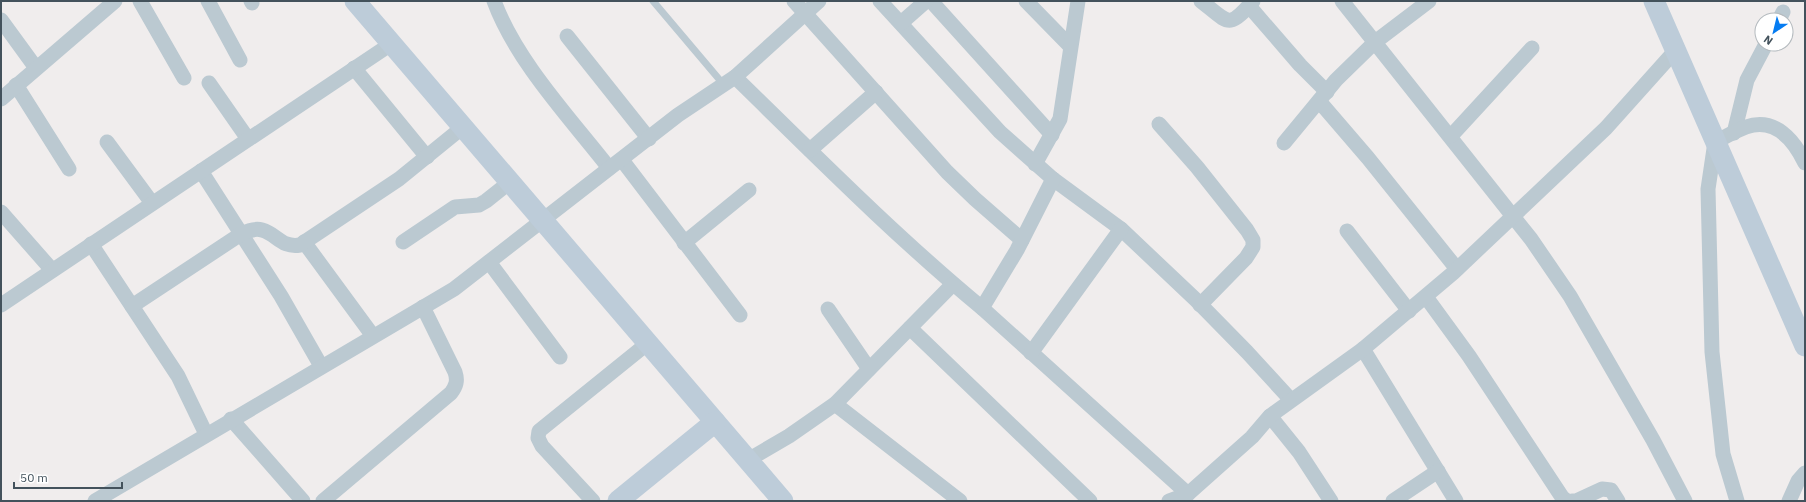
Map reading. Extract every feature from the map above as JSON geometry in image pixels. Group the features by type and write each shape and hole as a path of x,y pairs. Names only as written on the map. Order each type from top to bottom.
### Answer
{"street":[{"path":"1,99 114,1"},
{"path":"140,1 184,78"},
{"path":"208,1 240,60"},
{"path":"355,1 783,501"},
{"path":"494,1 513,39 530,66 684,243 740,315"},
{"path":"794,1 947,172 975,200 1022,240"},
{"path":"95,501 454,288 649,139 678,115 730,81 819,1"},
{"path":"880,1 1000,132 1053,179 1121,229 1247,352 1291,400"},
{"path":"900,23 926,1"},
{"path":"931,1 1052,135"},
{"path":"1035,164 1060,119 1078,1"},
{"path":"1201,1 1224,19 1229,21 1237,19 1251,3 1300,65 1368,158 1457,269"},
{"path":"1342,1 1451,136 1465,157 1532,239 1570,296 1638,414 1685,501"},
{"path":"1284,143 1323,96 1375,42 1429,1"},
{"path":"1654,1 1805,346"},
{"path":"1034,4 1070,46"},
{"path":"1,20 36,68"},
{"path":"567,36 649,139"},
{"path":"1,305 391,44"},
{"path":"1451,136 1532,48"},
{"path":"1169,501 1188,494 1252,437 1270,416 1363,349 1426,297 1513,217 1606,128 1676,51"},
{"path":"1734,133 1747,80 1762,52"},
{"path":"354,68 426,157"},
{"path":"730,81 810,150 953,284 982,308 1188,494"},
{"path":"209,82 248,139"},
{"path":"16,85 69,169"},
{"path":"810,150 876,92"},
{"path":"1159,124 1202,172 1248,230 1252,240 1253,247 1246,258 1200,305"},
{"path":"1715,142 1754,125 1779,130 1790,138 1805,163"},
{"path":"132,306 241,234 256,229 263,230 287,245 293,246 304,242 399,179 463,127"},
{"path":"107,142 152,203"},
{"path":"1715,142 1708,189 1712,352 1723,454 1737,501"},
{"path":"201,171 281,296 321,366"},
{"path":"982,308 1022,240 1053,179"},
{"path":"403,242 455,207 486,202 510,182"},
{"path":"684,243 749,190"},
{"path":"1,212 52,270"},
{"path":"1031,353 1121,229"},
{"path":"1347,231 1409,311"},
{"path":"304,242 373,336"},
{"path":"91,244 178,376 206,434"},
{"path":"489,262 560,357"},
{"path":"748,460 789,436 835,404 953,284"},
{"path":"1426,297 1469,356 1562,497 1567,501"},
{"path":"323,501 451,393 456,386 457,379 455,372 423,307"},
{"path":"828,309 870,369"},
{"path":"910,328 1090,501"},
{"path":"593,501 542,446 538,438 539,431 648,343"},
{"path":"1363,349 1456,501"},
{"path":"835,404 960,501"},
{"path":"1270,416 1299,452 1331,501"},
{"path":"231,419 303,501"},
{"path":"621,500 715,422"},
{"path":"1393,501 1438,471"},
{"path":"1789,501 1798,481 1805,473"},
{"path":"1572,501 1576,501 1602,489 1611,490 1618,501"}],"lane":[{"path":"653,1 730,81"}]}
